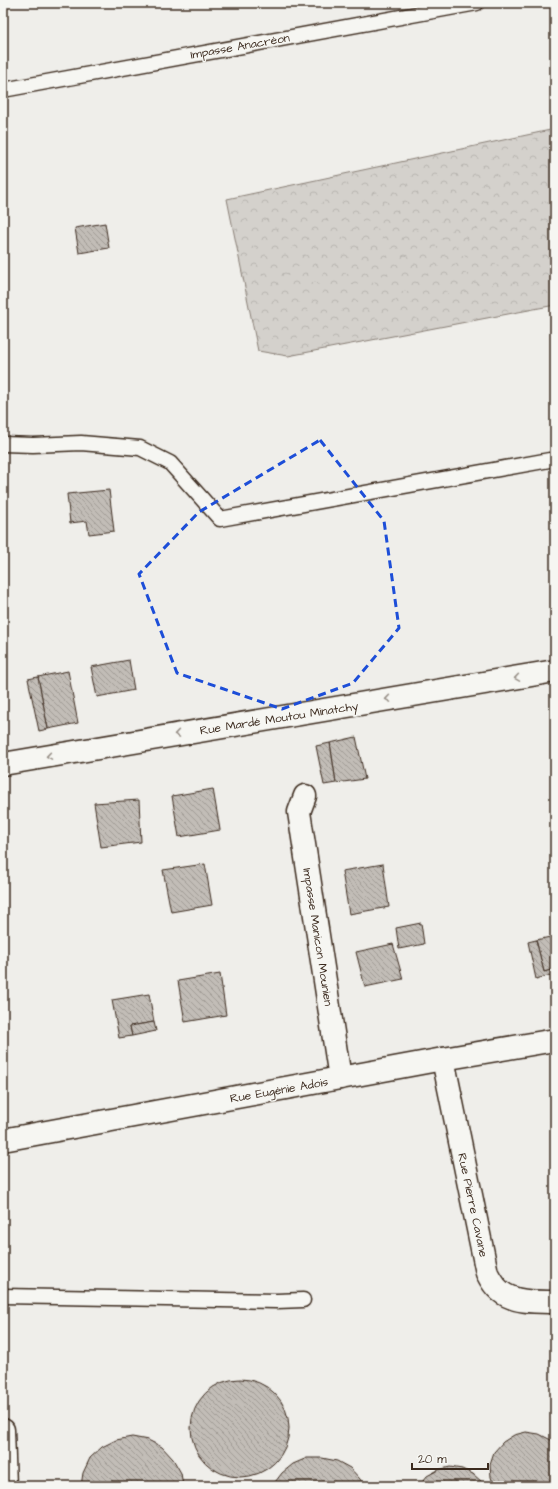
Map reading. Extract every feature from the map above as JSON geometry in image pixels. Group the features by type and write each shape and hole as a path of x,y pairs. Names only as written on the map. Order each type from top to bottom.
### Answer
{"street":[{"name":"Rue Mardé Moutou Minatchy","path":"3,764 555,671"},
{"name":"Impasse Manicon Mounien","path":"305,796 299,812 340,1078"},
{"name":"Rue Eugénie Adois","path":"3,1140 443,1059 555,1040"},
{"name":"Rue Pierre Cavane","path":"443,1059 487,1273 492,1283 500,1291 509,1296 525,1300 555,1302"},
{"path":"3,1430 5,1486"}],"lane":[{"name":"Impasse Anacréon","path":"3,90 477,3"},
{"path":"3,444 33,445 81,443 140,448 170,463 220,519 555,459"},
{"path":"3,1296 276,1301 303,1300"}],"highlighted area":[{"path":"320,440 384,521 399,628 353,683 282,709 177,673 139,574 199,512"}],"green space":[{"path":"555,129 555,305 288,356 258,351 227,199"}],"building":[{"path":"105,223 109,248 79,253 75,228"},
{"path":"109,490 114,531 89,534 87,521 70,523 67,494"},
{"path":"129,660 134,690 97,697 91,667"},
{"path":"68,671 78,723 48,729 38,677"},
{"path":"38,677 48,729 39,731 28,679"},
{"path":"356,737 365,779 336,783 330,743"},
{"path":"330,743 336,783 324,785 316,746"},
{"path":"213,789 220,830 179,837 172,796"},
{"path":"139,800 141,842 101,847 94,803"},
{"path":"205,864 212,905 171,912 163,870"},
{"path":"383,864 389,907 349,914 342,871"},
{"path":"421,923 424,944 399,949 396,928"},
{"path":"555,936 555,969 544,972 536,940"},
{"path":"536,940 544,972 555,969 555,974 536,979 528,942"},
{"path":"393,944 403,979 365,987 356,952"},
{"path":"220,974 226,1015 185,1022 178,981"},
{"path":"149,994 154,1022 130,1026 132,1036 119,1038 112,1000"},
{"path":"154,1022 156,1031 132,1036 130,1026"},
{"path":"240,1379 259,1383 274,1394 285,1409 289,1428 285,1447 274,1462 259,1473 240,1477 221,1473 206,1462 195,1447 191,1428 195,1409 206,1394 221,1383"},
{"path":"526,1432 539,1434 551,1440 555,1445 555,1486 494,1486 491,1477 490,1464 494,1452 503,1442 514,1435"},
{"path":"132,1437 148,1440 162,1447 173,1459 181,1473 183,1486 81,1486 83,1473 90,1458 102,1447 116,1440"},
{"path":"307,1458 322,1458 337,1461 350,1468 364,1486 272,1486 282,1473 293,1464"},
{"path":"450,1467 462,1469 473,1474 482,1482 484,1486 419,1486 427,1476 438,1470"}]}
